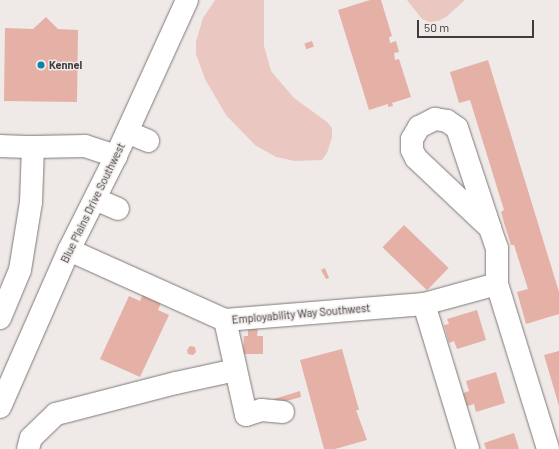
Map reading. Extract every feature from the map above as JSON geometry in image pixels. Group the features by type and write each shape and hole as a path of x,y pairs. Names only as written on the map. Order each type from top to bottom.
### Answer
{"street":[{"name":"Blue Plains Drive Southwest","path":"0,407 69,250 116,156 187,0"},
{"path":"490,228 416,158 406,152 419,127 435,120 447,121 458,128 497,248 497,284 548,449"},
{"path":"127,132 148,141"},
{"path":"0,146 84,146 116,156"},
{"path":"1,316 20,270 31,202 33,147"},
{"path":"95,199 118,209"},
{"name":"Employability Way Southwest","path":"69,250 225,320 424,304 497,284"},
{"path":"424,304 468,449"},
{"path":"225,320 246,415 261,410 283,412"},
{"path":"28,449 31,438 56,414 176,383 236,370"}],"shaded area":[{"path":"215,0 264,0 264,46 271,71 294,98 327,122 332,128 332,137 327,153 322,160 295,161 276,157 255,145 226,115 205,79 196,54 196,42 203,18"},
{"path":"407,0 465,0 446,17 438,21 430,22 422,19"}],"building":[{"path":"370,0 381,0 392,36 389,37 390,43 396,41 399,52 394,53 395,60 399,59 411,97 392,103 393,106 388,107 388,104 369,110 338,10"},
{"name":"Kennel","path":"46,17 58,29 78,30 77,102 4,101 5,28 33,29"},
{"path":"312,41 314,47 306,49 304,43"},
{"path":"488,60 559,292 559,314 526,324 517,292 528,289 514,245 511,245 505,226 501,212 504,210 470,100 459,103 450,72"},
{"path":"404,225 449,268 427,290 382,247"},
{"path":"325,268 329,278 326,279 321,270"},
{"path":"143,294 161,303 158,310 169,315 140,377 100,359 129,296 140,301"},
{"path":"477,310 486,340 457,349 454,341 449,343 444,325 449,324 447,319"},
{"path":"248,327 258,327 257,336 263,336 263,354 243,354 244,336 248,336"},
{"path":"190,346 195,347 196,352 193,355 188,354 187,350"},
{"path":"342,349 359,410 356,410 367,440 335,449 324,449 300,360"},
{"path":"559,351 559,406 544,355"},
{"path":"496,372 505,403 476,412 474,404 467,406 463,393 469,391 466,381"},
{"path":"300,391 301,397 275,404 274,399"},
{"path":"514,433 519,449 486,449 484,443"}],"place":[{"name":"Kennel","path":"41,65"}]}
